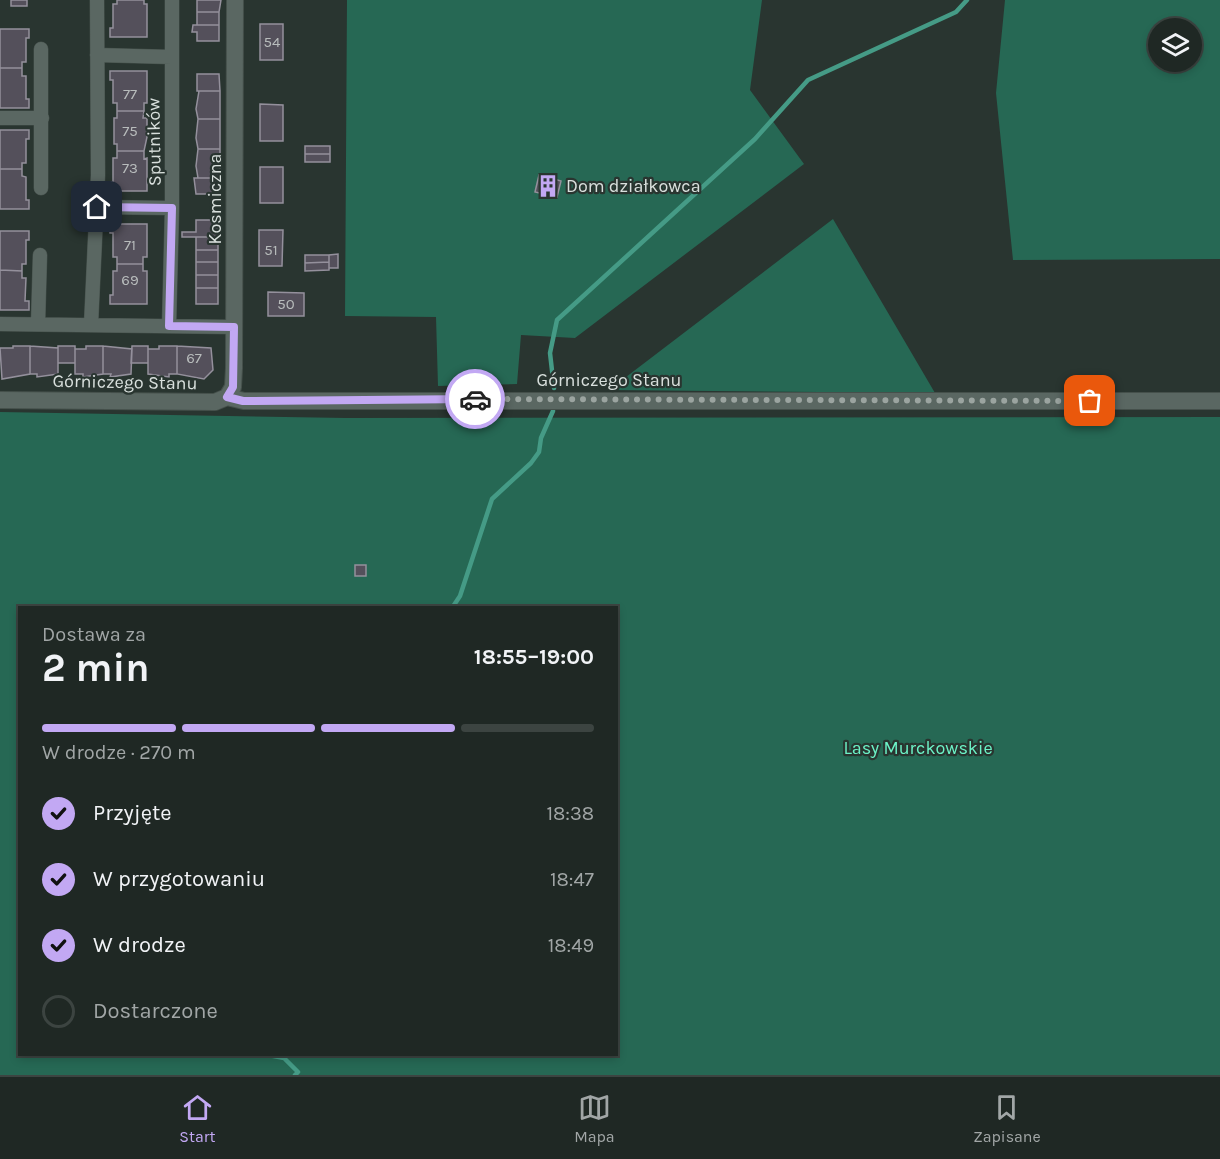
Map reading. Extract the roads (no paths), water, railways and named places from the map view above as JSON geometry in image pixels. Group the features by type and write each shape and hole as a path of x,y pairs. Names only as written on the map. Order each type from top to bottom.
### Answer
{"street":[{"path":"92,325 97,207 98,0"},
{"name":"Sputników","path":"169,326 172,208 172,0"},
{"name":"Kosmiczna","path":"227,397 233,387 235,0"},
{"path":"41,49 41,188"},
{"path":"97,55 171,57"},
{"path":"0,118 42,118"},
{"path":"97,207 172,208"},
{"path":"38,324 40,255"},
{"path":"0,324 234,327"},
{"name":"Górniczego Stanu","path":"0,400 215,402 227,397 243,401 1220,401"}],"waterway":[{"path":"554,388 550,353 557,320 755,139 808,80 956,12 967,0"},
{"path":"453,606 460,596 492,499 531,463 539,452 541,438 553,411"},
{"path":"274,1056 284,1058 298,1072 295,1075"}],"place":[{"name":"Dom działkowca","path":"548,186"}],"park label":[{"name":"Lasy Murckowskie","path":"918,748"}]}
